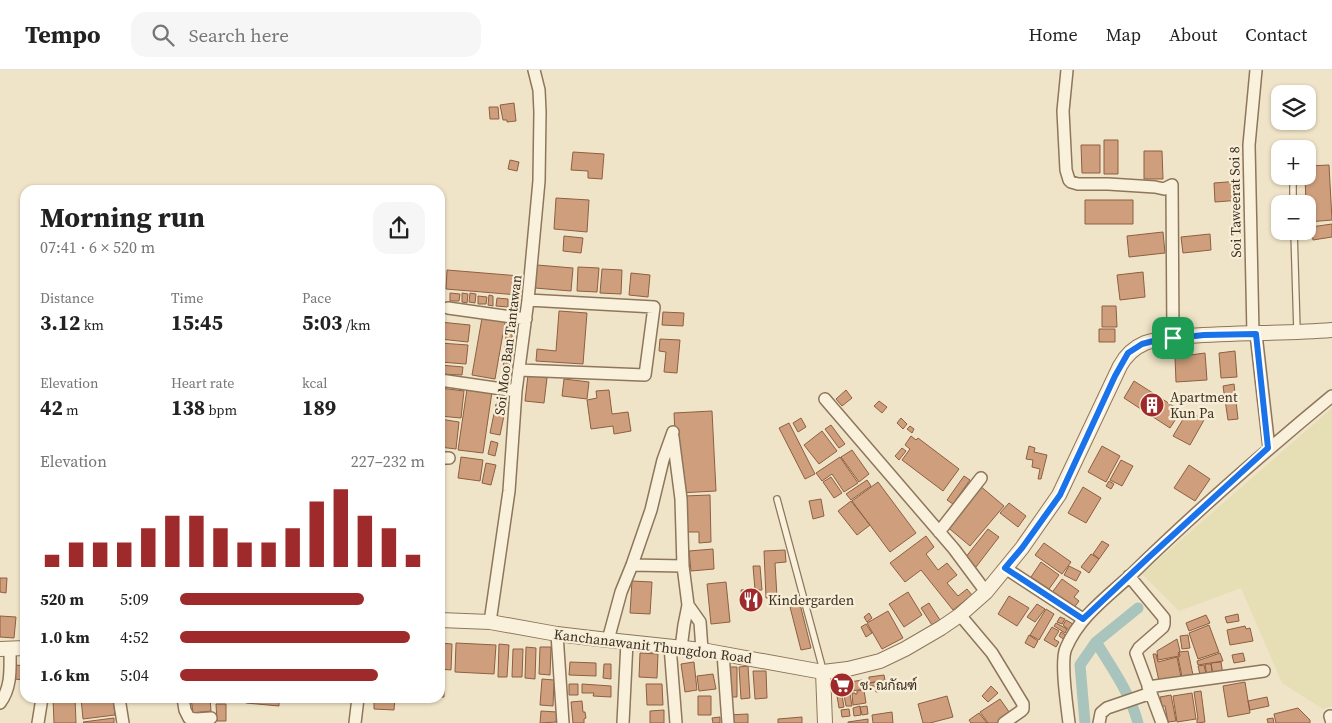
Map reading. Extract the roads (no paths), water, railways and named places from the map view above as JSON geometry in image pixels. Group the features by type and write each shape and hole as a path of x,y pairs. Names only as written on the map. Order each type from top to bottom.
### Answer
{"street":[{"name":"Soi Moo Ban Tantawan","path":"490,622 509,491 518,370 526,319 540,166 539,90 534,70"},
{"path":"1067,70 1063,111 1066,170 1069,180 1078,184 1164,188 1172,185 1173,338"},
{"name":"Soi Taweerat Soi 8","path":"1256,70 1249,146 1254,334 1268,448"},
{"path":"518,370 645,375 654,307 528,300"},
{"path":"448,308 526,319"},
{"name":"Kanchanawanit Thungdon Road","path":"445,620 490,622 557,634 702,650 823,672 848,669 880,661 913,644 960,615 986,592 1022,548 1060,495 1125,358 1133,349 1142,344 1157,340 1204,335 1297,333 1332,330"},
{"path":"445,381 516,391"},
{"path":"1069,723 1064,677 1064,654 1083,619 1268,448 1332,396"},
{"path":"825,399 954,549 986,592"},
{"path":"608,640 621,592 651,510 663,460 673,432 681,499 683,566 688,605 684,625 676,647 676,723"},
{"path":"939,532 981,478"},
{"path":"632,565 683,566"},
{"path":"1005,568 1083,619"},
{"path":"1129,576 1164,618 1163,627 1139,648 1136,653 1162,723"},
{"path":"688,605 700,622 702,650"},
{"path":"960,615 992,653 1023,704 1021,711 1004,723"},
{"path":"557,634 563,723"},
{"path":"623,723 627,642"},
{"path":"0,703 9,685 5,649 20,648"},
{"path":"722,653 728,723"},
{"path":"1099,723 1100,716 1107,708 1149,690 1264,671"},
{"path":"823,672 825,723"},
{"path":"38,723 41,703"},
{"path":"120,703 122,723"},
{"path":"184,703 189,718 211,718"},
{"path":"355,723 357,703"}],"lane":[{"path":"1294,240 1297,333"},
{"path":"777,499 823,672"}],"waterway":[{"path":"1085,723 1080,665 1096,642 1138,608"},
{"path":"1096,642 1125,691 1138,723"}],"place":[{"name":"Apartment Kun Pa","path":"1152,405"},
{"name":"Kindergarden","path":"751,600"},
{"name":"ช. ณกัณฑ์","path":"842,685"}]}
